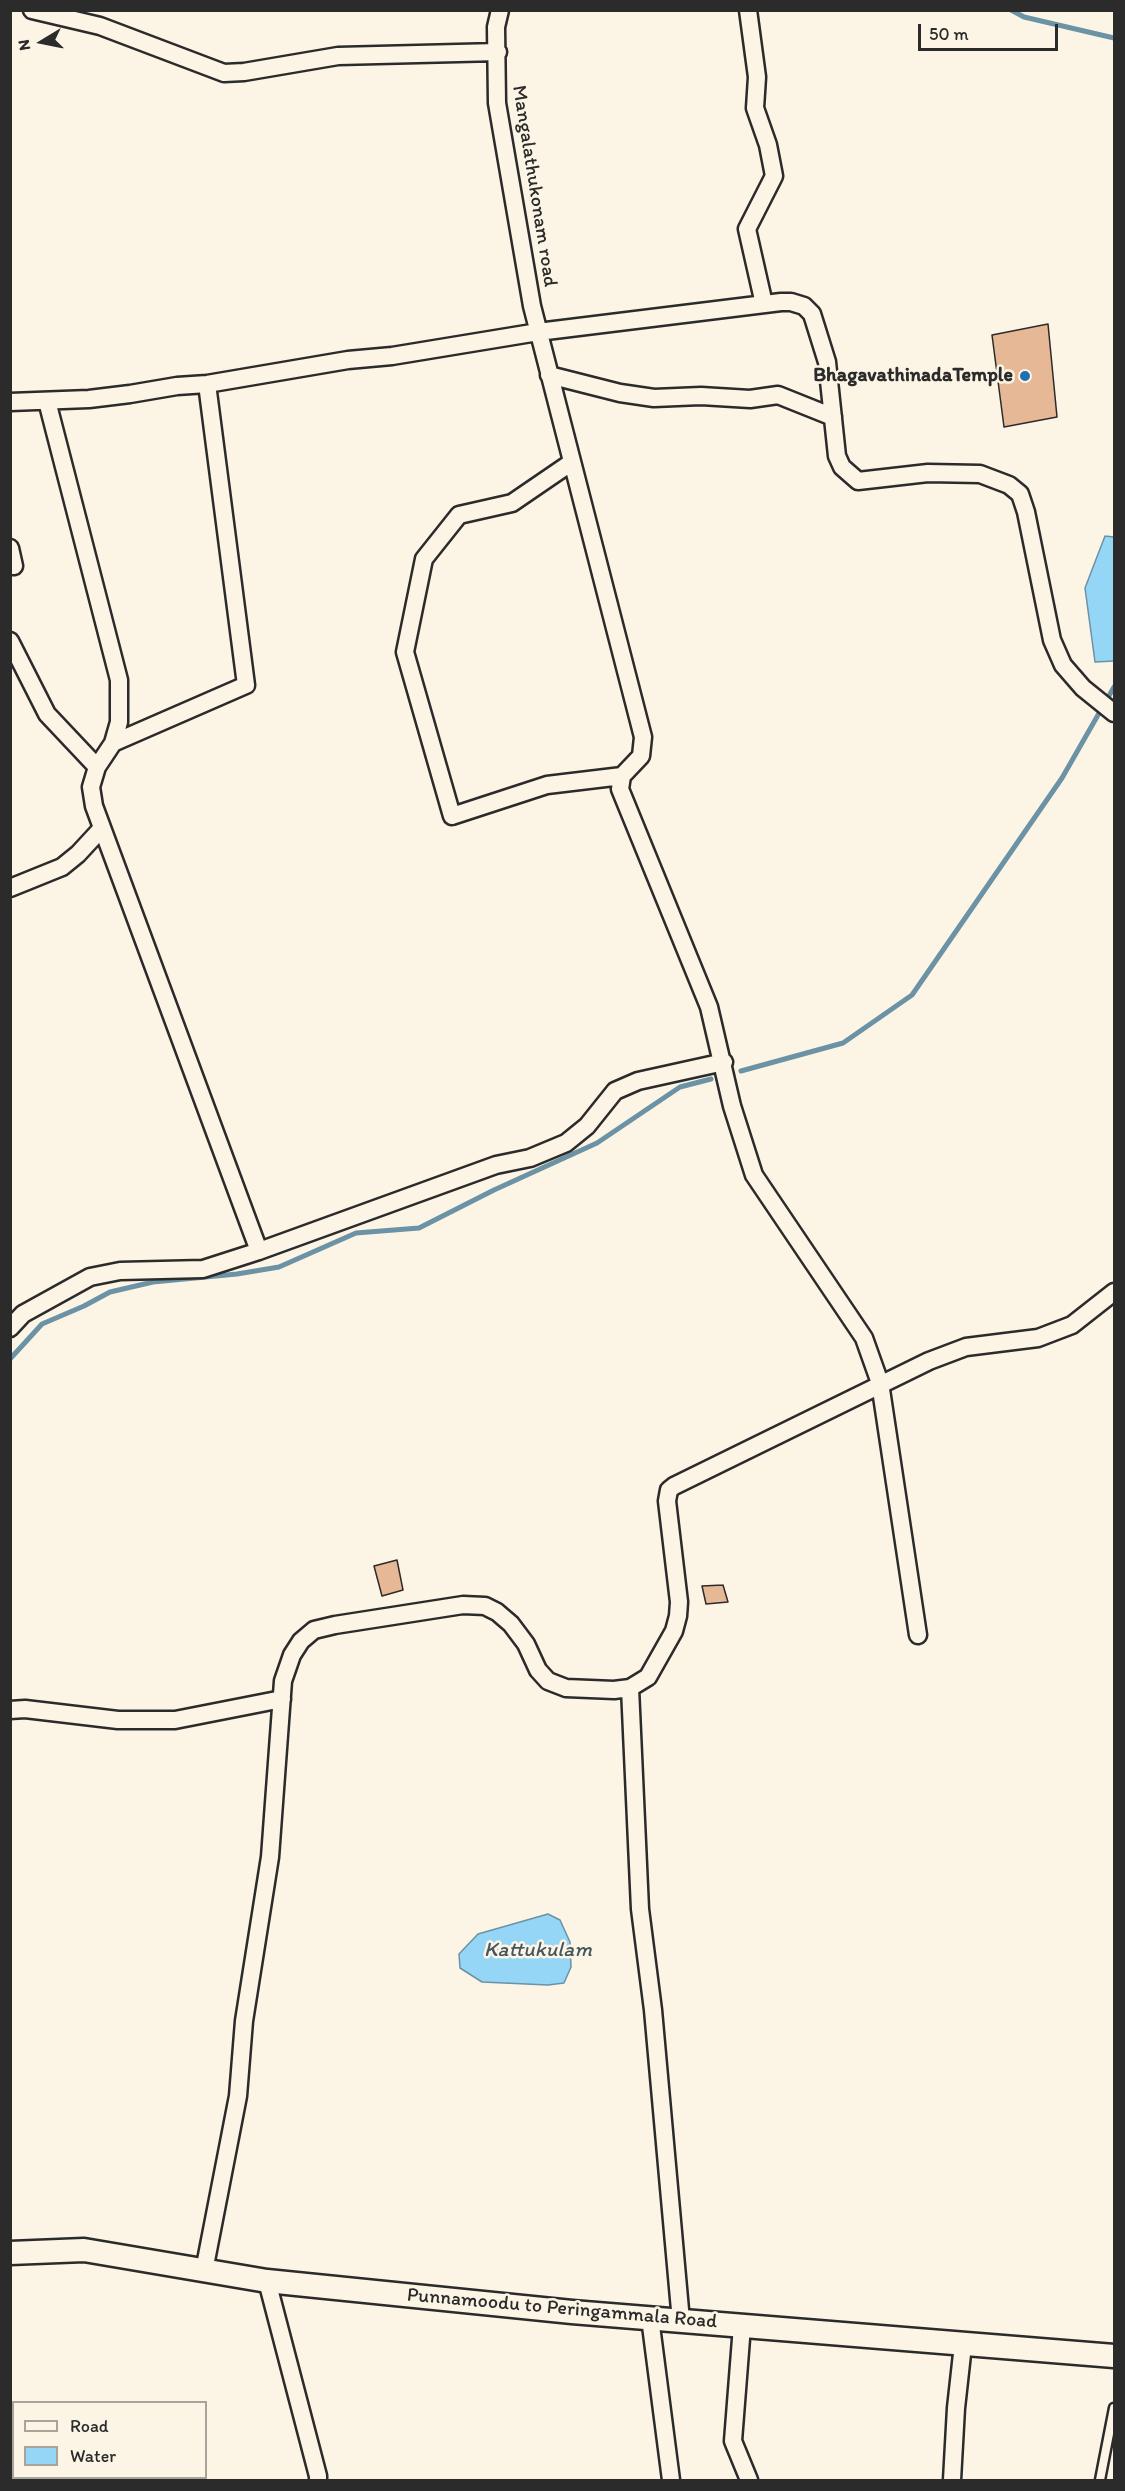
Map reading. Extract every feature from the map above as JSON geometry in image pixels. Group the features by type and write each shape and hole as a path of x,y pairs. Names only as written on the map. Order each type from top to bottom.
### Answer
{"main road":[{"name":"Punnamoodu to Peringammala Road","path":"10,2253 84,2250 267,2281 681,2321 1114,2356"}],"street":[{"path":"32,10 100,26 224,73 244,72 338,56 498,52"},
{"name":"Mangalathukonam road","path":"500,10 496,27 498,52 496,103 524,265 538,332 643,737 641,756 622,776"},
{"path":"748,10 757,77 755,108 768,145 774,176 747,228 764,304"},
{"path":"10,402 89,399 207,384 282,370 392,356 538,332 791,302 804,306 812,314 827,362 826,414 842,467 858,481 928,473 980,474 1009,485 1020,495 1026,512 1052,640 1063,665 1083,688 1114,713"},
{"path":"549,375 620,393 654,398 701,396 750,399 778,394 826,414"},
{"path":"113,743 246,685 207,384"},
{"path":"47,401 119,681 119,722 113,743 97,767 90,787 94,806 259,1251"},
{"path":"572,462 512,503 459,515 424,559 405,652 452,816 547,785 622,776 620,789 623,800 709,1007 724,1062 732,1106 754,1175 864,1338 880,1383 918,1635"},
{"path":"10,548 14,566 10,566"},
{"path":"10,641 47,714 97,767"},
{"path":"10,888 62,867 78,854 102,828"},
{"path":"10,1328 23,1314 90,1277 120,1271 203,1269 496,1165 530,1158 566,1143 587,1126 615,1091 638,1081 724,1062"},
{"path":"204,2271 238,2096 244,2021 270,1857 283,1681 292,1655 301,1641 314,1630 335,1625 463,1605 485,1606 497,1612 511,1624 526,1644 538,1670 548,1681 566,1688 630,1689 648,1677 674,1631 678,1616 679,1602 667,1501 669,1490 880,1383 929,1361 966,1347 1038,1338 1072,1325 1114,1292"},
{"path":"630,1689 640,1909 653,2010 681,2321"},
{"path":"10,1710 25,1709 118,1720 175,1720 282,1699"},
{"path":"267,2281 318,2481"},
{"path":"650,2318 671,2481"},
{"path":"742,2326 733,2441 749,2481"},
{"path":"952,2481 956,2408 963,2345"}],"lane":[{"path":"1100,2481 1114,2408"}],"water":[{"path":"1105,536 1114,537 1114,661 1095,662 1085,588"},
{"name":"Kattukulam","path":"548,1914 560,1920 570,1942 571,1967 564,1983 548,1985 482,1982 460,1968 459,1954 478,1934"}],"building":[{"name":"BhagavathinadaTemple","path":"1048,324 1057,417 1004,427 992,335"},
{"path":"397,1560 403,1590 382,1596 374,1566"},
{"path":"723,1585 728,1602 706,1604 702,1586"}],"waterway":[{"path":"1011,10 1024,17 1114,38"},
{"path":"741,1071 843,1043 912,995 1062,778 1114,687"},
{"path":"10,1359 42,1324 110,1292 153,1282 237,1274 279,1267 356,1233 419,1228 494,1190 597,1143 680,1087 711,1079"}],"place":[{"name":"BhagavathinadaTemple","path":"1025,376"}]}
